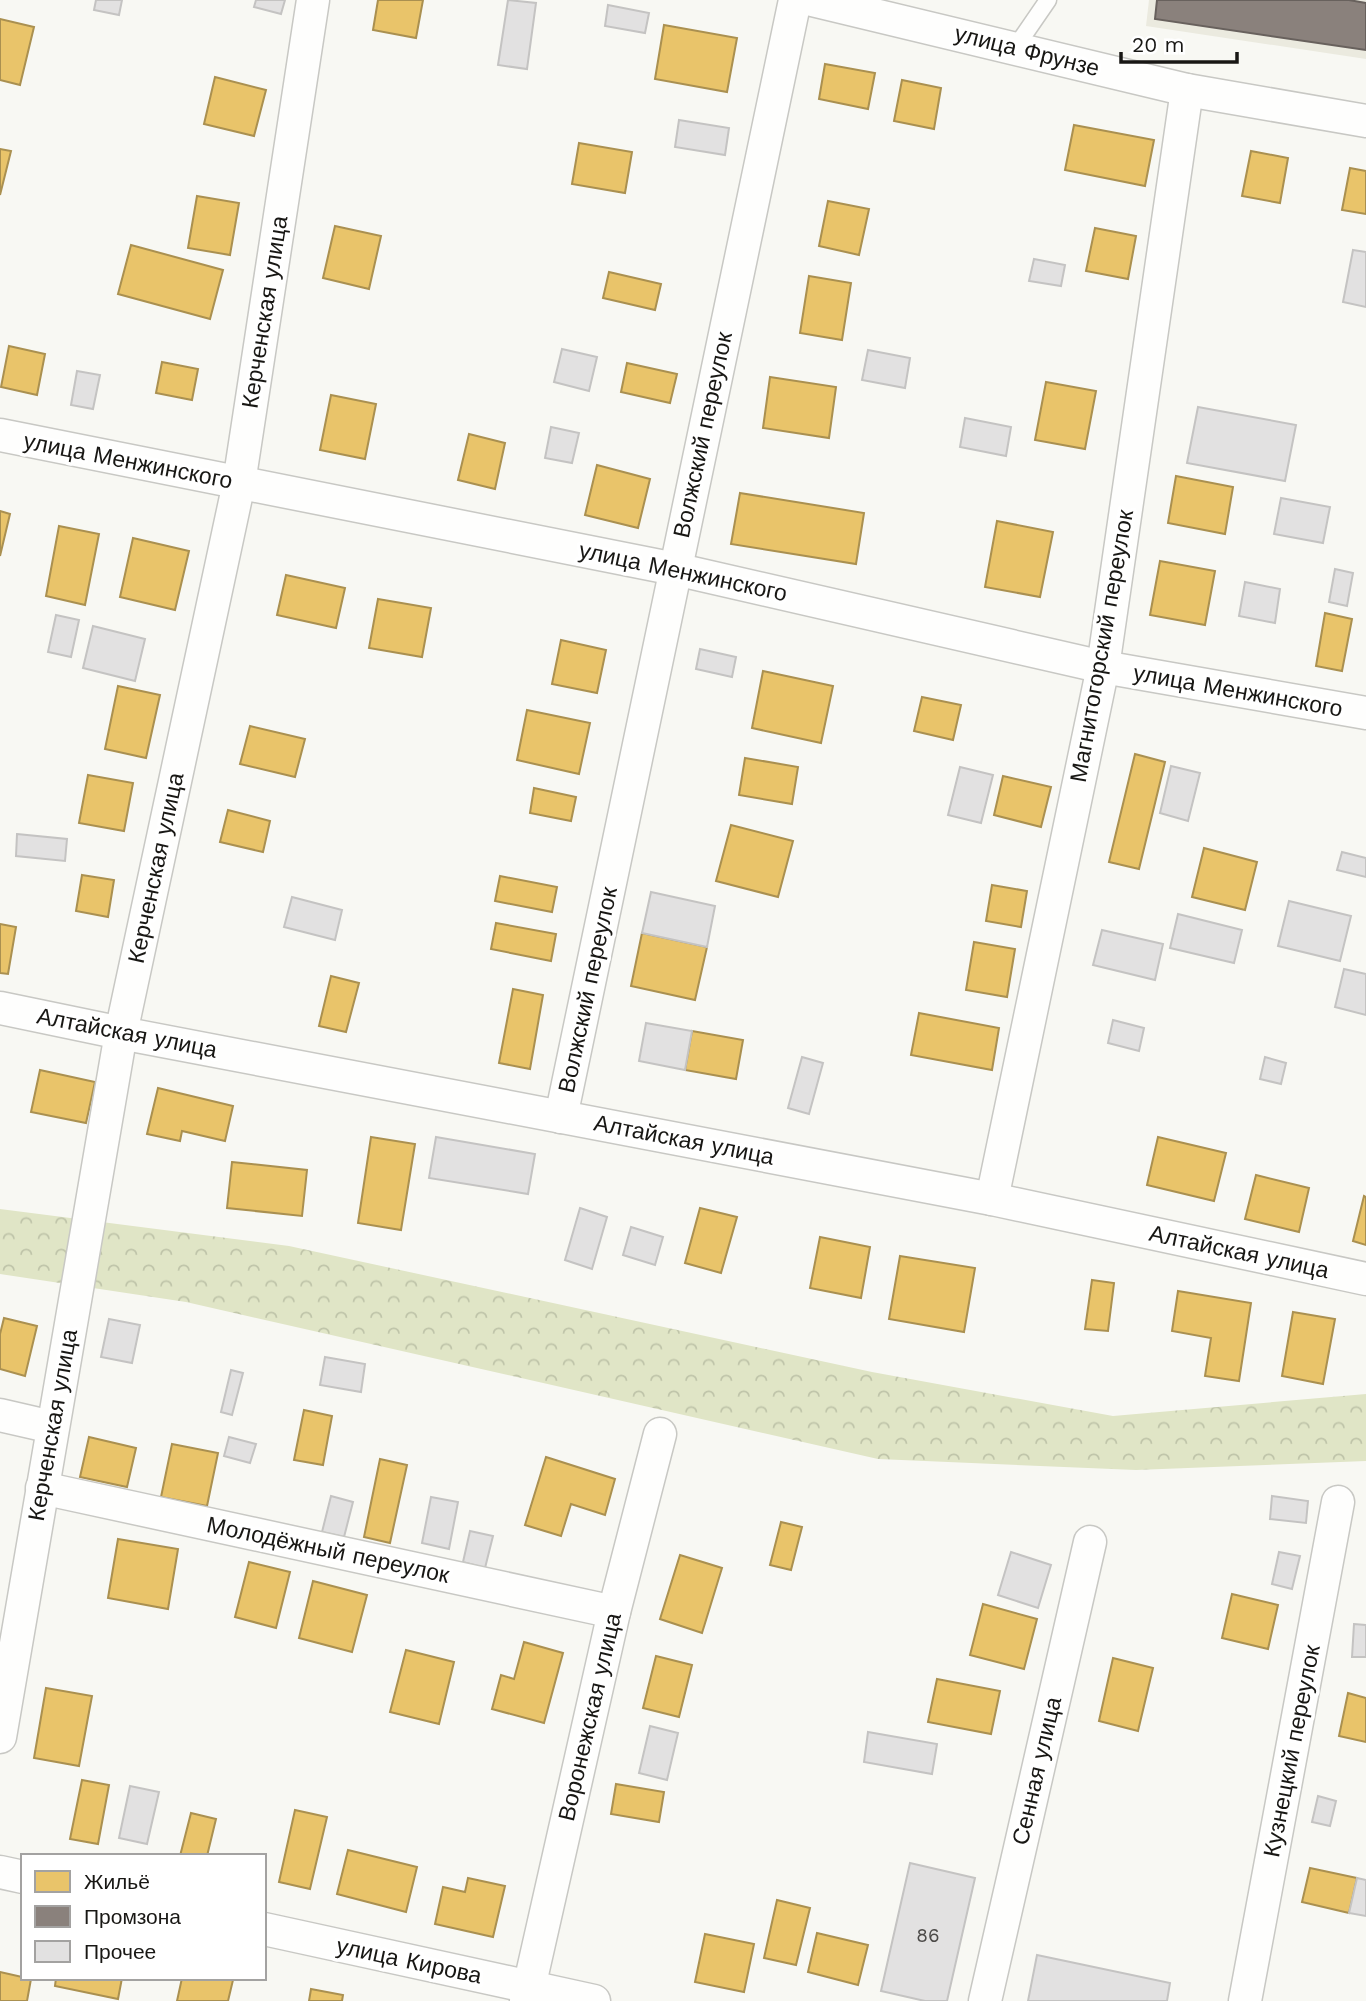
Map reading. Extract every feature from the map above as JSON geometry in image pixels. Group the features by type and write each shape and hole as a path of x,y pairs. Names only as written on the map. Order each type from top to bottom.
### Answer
{"street":[{"name":"Керченская улица","path":"0,1737 121,1033 239,483 313,0"},
{"name":"Волжский переулок","path":"561,1117 795,0"},
{"name":"улица Фрунзе","path":"812,0 1187,90 1366,121"},
{"name":"Магнитогорский переулок","path":"992,1199 1103,667 1187,90"},
{"name":"улица Менжинского","path":"0,435 675,569 1103,667 1366,713"},
{"name":"Алтайская улица","path":"0,1007 121,1033 992,1199 1366,1279"},
{"path":"0,1415 52,1427"},
{"name":"Воронежская улица","path":"527,1994 614,1612 660,1433"},
{"name":"Молодёжный переулок","path":"42,1488 614,1612"},
{"name":"Кузнецкий переулок","path":"1245,2001 1338,1502"},
{"name":"Сенная улица","path":"985,2001 1090,1542"},
{"path":"0,1872 21,1877"},
{"name":"улица Кирова","path":"266,1929 527,1994 594,2001"}],"lane":[{"path":"1015,48 1048,0"}],"shaded area":[{"path":"1149,0 1366,0 1366,59 1146,26"}],"green space":[{"path":"0,1209 289,1246 872,1372 1113,1416 1366,1394 1366,1461 1136,1470 878,1459 186,1302 0,1274"}],"building: Жильё":[{"path":"378,0 423,0 416,38 373,30"},
{"path":"0,19 34,27 20,85 0,80"},
{"path":"664,25 737,38 727,92 655,79"},
{"path":"825,64 875,73 868,109 819,99"},
{"path":"215,77 266,90 254,136 204,124"},
{"path":"902,80 941,88 934,129 894,121"},
{"path":"1074,125 1154,140 1145,186 1065,170"},
{"path":"579,143 632,152 625,193 572,184"},
{"path":"0,149 11,151 0,195"},
{"path":"1251,151 1288,158 1280,203 1242,196"},
{"path":"1350,168 1366,171 1366,214 1342,210"},
{"path":"197,196 239,203 230,255 188,248"},
{"path":"828,201 869,209 859,255 819,246"},
{"path":"335,226 381,236 369,289 323,278"},
{"path":"1095,228 1136,236 1128,279 1086,271"},
{"path":"131,245 223,270 210,319 118,294"},
{"path":"609,272 661,284 655,310 603,298"},
{"path":"809,276 851,283 842,340 800,333"},
{"path":"9,346 45,354 37,395 1,387"},
{"path":"162,362 198,369 192,400 156,393"},
{"path":"627,363 677,374 670,403 621,392"},
{"path":"770,377 836,387 829,438 763,428"},
{"path":"1046,382 1096,391 1085,449 1035,440"},
{"path":"331,395 376,404 365,459 320,450"},
{"path":"469,434 505,443 495,489 458,480"},
{"path":"597,465 650,479 638,528 585,515"},
{"path":"1176,476 1233,487 1225,534 1168,523"},
{"path":"740,493 864,513 856,564 731,544"},
{"path":"0,511 10,514 0,556"},
{"path":"997,521 1053,532 1040,597 985,587"},
{"path":"59,526 99,534 85,605 46,596"},
{"path":"133,538 189,551 175,610 120,597"},
{"path":"1160,561 1215,571 1205,625 1150,615"},
{"path":"286,575 345,588 336,628 277,615"},
{"path":"378,599 431,608 422,657 369,648"},
{"path":"1325,613 1352,619 1342,671 1316,666"},
{"path":"561,640 606,650 597,693 552,684"},
{"path":"763,671 833,686 821,743 752,728"},
{"path":"118,686 160,695 146,758 105,749"},
{"path":"922,697 961,705 953,740 914,731"},
{"path":"527,710 590,723 579,774 517,760"},
{"path":"250,726 305,739 295,777 240,764"},
{"path":"1135,754 1165,762 1139,869 1109,862"},
{"path":"745,758 798,767 792,804 739,795"},
{"path":"88,775 133,783 124,831 79,823"},
{"path":"1003,776 1051,787 1041,827 994,815"},
{"path":"534,788 576,797 571,821 530,813"},
{"path":"228,810 270,821 263,852 220,842"},
{"path":"731,825 793,841 778,897 716,881"},
{"path":"1204,848 1257,862 1245,910 1192,897"},
{"path":"82,875 114,880 108,917 76,911"},
{"path":"500,876 557,887 552,912 495,901"},
{"path":"992,885 1027,891 1021,927 986,921"},
{"path":"496,923 556,934 551,961 491,949"},
{"path":"0,924 16,927 8,974 0,973"},
{"path":"642,933 707,947 695,1000 631,986"},
{"path":"974,942 1015,949 1007,997 966,990"},
{"path":"331,976 359,983 346,1032 319,1026"},
{"path":"513,989 543,995 530,1069 499,1063"},
{"path":"919,1013 999,1028 992,1070 911,1055"},
{"path":"692,1031 743,1040 736,1079 685,1070"},
{"path":"40,1070 95,1082 86,1123 31,1112"},
{"path":"158,1088 233,1106 225,1141 182,1131 180,1141 147,1134"},
{"path":"371,1137 415,1144 401,1230 358,1223"},
{"path":"1158,1137 1226,1153 1214,1201 1147,1185"},
{"path":"232,1162 307,1170 302,1216 227,1208"},
{"path":"1256,1175 1309,1188 1299,1232 1245,1219"},
{"path":"1364,1196 1366,1197 1366,1245 1353,1241"},
{"path":"700,1208 737,1217 721,1273 685,1263"},
{"path":"820,1237 870,1247 861,1298 810,1288"},
{"path":"900,1256 975,1268 964,1332 889,1319"},
{"path":"1092,1280 1114,1283 1108,1331 1085,1329"},
{"path":"1178,1291 1251,1303 1239,1381 1205,1376 1211,1338 1172,1331"},
{"path":"1293,1312 1335,1319 1323,1384 1282,1376"},
{"path":"4,1318 37,1326 25,1376 0,1369 0,1334"},
{"path":"304,1410 332,1416 323,1465 294,1460"},
{"path":"89,1437 136,1448 127,1487 80,1477"},
{"path":"172,1444 218,1453 207,1506 161,1497"},
{"path":"546,1457 615,1479 605,1515 571,1504 561,1536 525,1525"},
{"path":"380,1459 407,1465 390,1543 364,1537"},
{"path":"781,1522 802,1527 791,1570 770,1565"},
{"path":"118,1539 178,1549 168,1609 108,1598"},
{"path":"680,1555 722,1568 702,1633 660,1619"},
{"path":"249,1562 290,1572 276,1628 235,1617"},
{"path":"313,1581 367,1595 352,1652 299,1638"},
{"path":"1232,1594 1278,1605 1268,1649 1222,1638"},
{"path":"983,1604 1037,1619 1024,1669 970,1655"},
{"path":"524,1642 563,1653 544,1723 492,1709 501,1675 514,1679"},
{"path":"406,1650 454,1662 439,1724 390,1712"},
{"path":"656,1656 692,1665 679,1717 643,1708"},
{"path":"1113,1658 1153,1668 1138,1731 1099,1721"},
{"path":"937,1679 1000,1691 991,1734 928,1722"},
{"path":"46,1688 92,1696 79,1766 34,1758"},
{"path":"1348,1693 1366,1698 1366,1742 1339,1736"},
{"path":"82,1780 109,1785 98,1844 70,1839"},
{"path":"616,1784 664,1792 659,1822 611,1814"},
{"path":"295,1810 327,1817 310,1889 279,1882"},
{"path":"191,1813 216,1819 207,1854 181,1854"},
{"path":"348,1850 417,1867 406,1912 337,1894"},
{"path":"1310,1868 1357,1878 1349,1913 1302,1902"},
{"path":"468,1878 505,1886 493,1937 435,1924 443,1887 465,1892"},
{"path":"777,1900 810,1908 796,1965 764,1958"},
{"path":"817,1933 868,1945 858,1985 808,1972"},
{"path":"705,1934 754,1944 744,1992 695,1982"},
{"path":"0,1972 21,1977 21,1980 31,1980 27,2001 0,2001"},
{"path":"56,1980 122,1980 118,1999 55,1986"},
{"path":"182,1980 233,1980 228,2001 177,2001"},
{"path":"311,1989 343,1995 342,2001 309,2001"}],"building: Промзона":[{"path":"1157,0 1349,0 1366,3 1366,50 1155,19"}],"building: Прочее":[{"path":"96,0 122,0 119,15 94,10"},
{"path":"256,0 285,0 281,14 254,7"},
{"path":"508,0 536,3 527,69 498,65"},
{"path":"608,5 649,13 645,33 605,26"},
{"path":"679,120 729,128 725,155 675,147"},
{"path":"1353,250 1366,252 1366,307 1343,302"},
{"path":"1034,259 1065,265 1061,286 1029,281"},
{"path":"562,349 597,357 589,391 554,382"},
{"path":"868,350 910,358 905,388 862,380"},
{"path":"77,371 100,375 93,409 71,405"},
{"path":"1198,407 1296,425 1285,481 1187,463"},
{"path":"965,418 1011,427 1006,456 960,447"},
{"path":"551,427 579,433 572,463 545,458"},
{"path":"1281,498 1330,507 1323,543 1274,534"},
{"path":"1335,569 1353,573 1347,606 1329,602"},
{"path":"1245,582 1280,589 1275,623 1239,616"},
{"path":"56,615 79,620 71,657 48,652"},
{"path":"93,626 145,639 135,681 83,668"},
{"path":"700,649 736,657 732,677 696,669"},
{"path":"1171,766 1200,773 1188,821 1160,813"},
{"path":"960,767 993,775 981,823 948,815"},
{"path":"17,834 67,839 65,861 16,856"},
{"path":"1342,852 1366,858 1366,877 1337,870"},
{"path":"651,892 715,906 707,947 642,933"},
{"path":"292,897 342,910 335,940 284,927"},
{"path":"1289,901 1351,916 1340,961 1278,946"},
{"path":"1178,914 1242,930 1234,963 1170,948"},
{"path":"1102,930 1163,944 1155,980 1093,965"},
{"path":"1344,969 1366,974 1366,1015 1335,1007"},
{"path":"1113,1020 1144,1028 1139,1051 1108,1043"},
{"path":"646,1023 692,1031 685,1070 639,1061"},
{"path":"802,1057 823,1063 809,1114 788,1108"},
{"path":"1265,1057 1286,1063 1281,1084 1260,1079"},
{"path":"436,1137 535,1154 528,1194 429,1178"},
{"path":"580,1208 607,1217 592,1269 565,1260"},
{"path":"631,1227 663,1237 655,1265 623,1255"},
{"path":"109,1319 140,1325 132,1363 101,1357"},
{"path":"325,1357 365,1364 361,1392 320,1385"},
{"path":"231,1370 243,1373 232,1415 221,1412"},
{"path":"229,1437 256,1444 250,1463 224,1456"},
{"path":"331,1496 353,1502 344,1537 322,1532"},
{"path":"1272,1496 1308,1501 1306,1523 1270,1519"},
{"path":"431,1497 458,1502 449,1549 422,1543"},
{"path":"470,1531 493,1536 485,1568 463,1562"},
{"path":"1011,1552 1051,1565 1038,1608 998,1595"},
{"path":"1279,1552 1300,1556 1292,1589 1272,1584"},
{"path":"1354,1624 1366,1625 1366,1657 1352,1657"},
{"path":"650,1726 678,1733 667,1780 639,1773"},
{"path":"868,1732 937,1744 932,1774 864,1762"},
{"path":"130,1786 159,1792 147,1844 119,1838"},
{"path":"1318,1796 1336,1801 1330,1826 1312,1822"},
{"path":"910,1863 975,1878 947,2001 925,2001 881,1991"},
{"path":"1357,1878 1366,1880 1366,1916 1349,1913"},
{"path":"1037,1955 1170,1983 1167,2001 1028,2001"}]}
